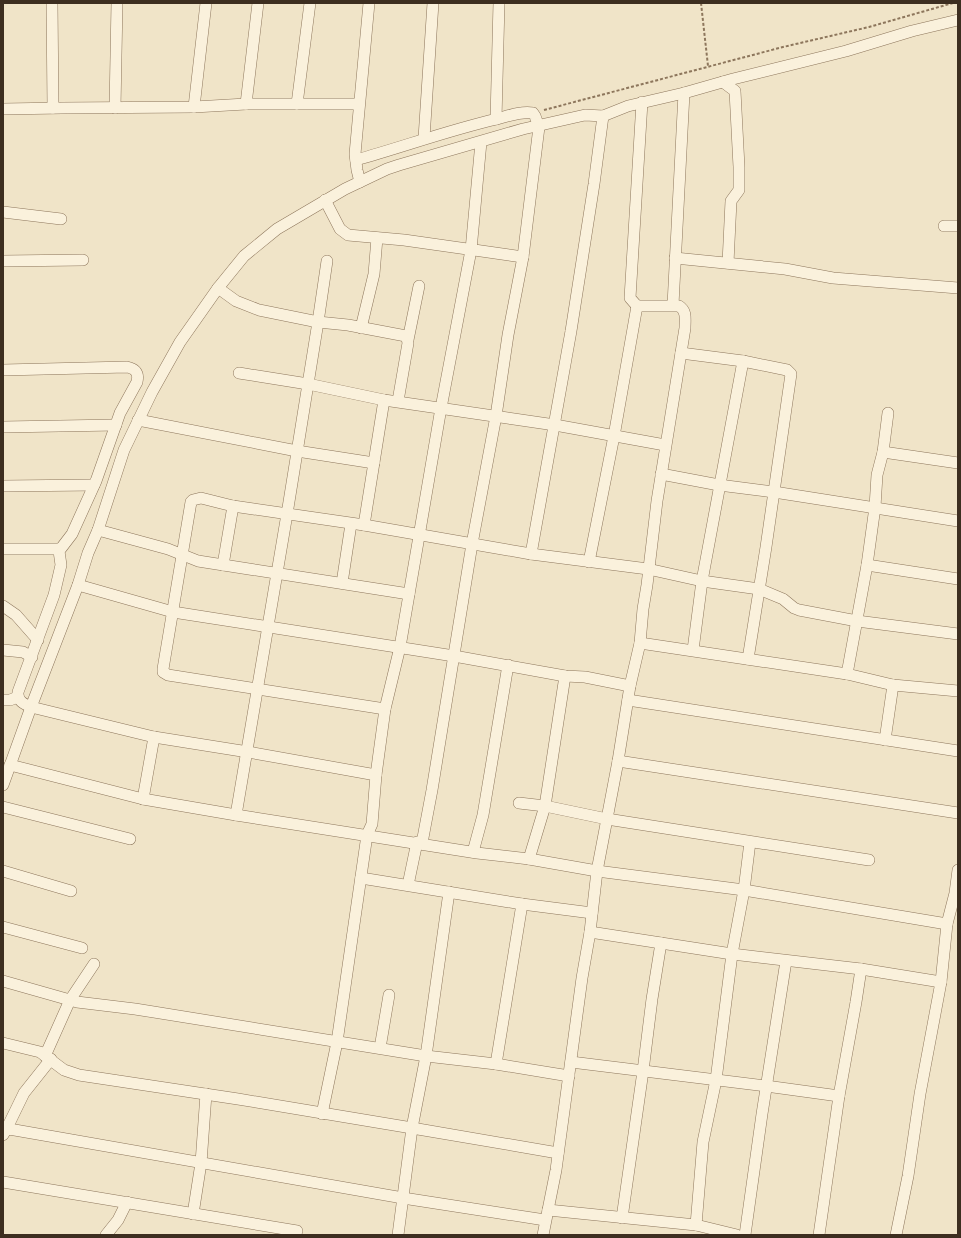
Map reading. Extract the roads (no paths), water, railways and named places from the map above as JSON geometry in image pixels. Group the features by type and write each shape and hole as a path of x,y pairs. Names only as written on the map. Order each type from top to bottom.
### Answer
{"street":[{"path":"52,3 53,108"},
{"path":"115,108 117,3"},
{"path":"194,107 206,3"},
{"path":"246,104 258,3"},
{"path":"297,104 310,3"},
{"path":"358,172 359,104 369,3"},
{"path":"424,138 433,3"},
{"path":"496,119 499,3"},
{"path":"358,172 387,169 481,142 536,119 585,115 603,116 642,102 684,93 846,51 912,31 958,20"},
{"path":"723,82 734,90 736,94 739,167 739,190 731,201 728,263"},
{"path":"672,306 684,93"},
{"path":"543,1235 558,1153 590,932 597,871 618,761 630,686 640,643 654,520 681,353 685,315 681,307 637,306 630,298 642,102"},
{"path":"3,109 194,107 246,104 359,104"},
{"path":"3,785 78,585 88,552 98,530 124,450 152,392 180,342 218,288 244,256 277,229 325,200 358,172 424,138 525,113 536,119 539,129 523,257 508,334 496,416 472,544 432,790 408,885"},
{"path":"531,554 555,425 594,184 603,116"},
{"path":"322,1114 337,1042 367,835 372,824 376,775 385,710 400,647 470,250 481,142"},
{"path":"325,200 336,224 344,232 354,236 523,257"},
{"path":"3,212 61,219"},
{"path":"944,226 958,226"},
{"path":"361,328 374,274 377,238"},
{"path":"675,258 785,269 833,278 958,288"},
{"path":"3,261 83,260"},
{"path":"236,815 248,752 327,261"},
{"path":"398,401 418,286"},
{"path":"218,288 236,301 250,308 318,322 403,335 408,338 408,340"},
{"path":"589,562 614,436 637,306"},
{"path":"681,353 743,361 787,370 791,374 766,548 748,659"},
{"path":"693,650 702,581 743,361"},
{"path":"3,370 127,367 134,369 137,372 138,377 137,382 120,414 94,484 72,534 60,549 58,554 61,562 58,581 32,657 18,692 18,698 21,702 31,707 154,737 376,775"},
{"path":"239,373 308,384 384,400 555,425 665,445"},
{"path":"364,525 384,400"},
{"path":"847,674 867,565 875,507 877,475 884,452 888,413"},
{"path":"138,420 297,451 374,463"},
{"path":"3,427 116,425"},
{"path":"884,452 958,463"},
{"path":"662,474 719,485 958,520"},
{"path":"3,486 94,484"},
{"path":"385,710 166,674 162,669 191,502 193,500 201,498 233,506 364,525 419,536 531,554 648,570 702,581 759,589 783,599 796,609 857,621 958,634"},
{"path":"223,565 233,506"},
{"path":"342,583 352,524"},
{"path":"98,530 168,549 182,556 198,561 409,594"},
{"path":"3,549 60,549"},
{"path":"867,565 958,579"},
{"path":"78,585 173,612 400,647 630,686"},
{"path":"3,606 16,615 38,640"},
{"path":"640,643 847,674 893,685 958,691"},
{"path":"3,650 23,652 32,657"},
{"path":"473,852 482,815 508,666"},
{"path":"529,859 545,806 565,676"},
{"path":"885,740 893,685"},
{"path":"3,700 18,698"},
{"path":"628,700 958,751"},
{"path":"143,799 154,737"},
{"path":"618,761 958,814"},
{"path":"10,766 143,799 236,815 473,852 529,859 597,871 744,890 947,924"},
{"path":"519,803 545,806 607,819 869,860"},
{"path":"3,807 130,840"},
{"path":"696,1225 703,1142 716,1080 732,954 744,890 750,842"},
{"path":"896,1235 908,1176 920,1094 941,982 947,924 957,893 958,870"},
{"path":"3,871 71,891"},
{"path":"361,878 522,904 592,913"},
{"path":"398,1235 412,1128 426,1056 449,892"},
{"path":"496,1064 522,904"},
{"path":"3,927 82,948"},
{"path":"590,932 732,954 860,969 941,982"},
{"path":"622,1218 661,943"},
{"path":"745,1235 766,1086 786,961"},
{"path":"94,964 70,1000 48,1057 24,1093 5,1132 201,1163 403,1198 547,1215 622,1218 696,1225 730,1234"},
{"path":"819,1235 839,1096 856,1002 860,969"},
{"path":"3,981 70,1000 426,1056 496,1064 569,1076"},
{"path":"380,1048 388,995"},
{"path":"3,1043 34,1050 48,1057 64,1070 79,1075 206,1094 558,1153"},
{"path":"571,1062 839,1096"},
{"path":"193,1214 201,1163 206,1094"},
{"path":"3,1182 297,1231"},
{"path":"106,1235 118,1220 127,1202"}]}
